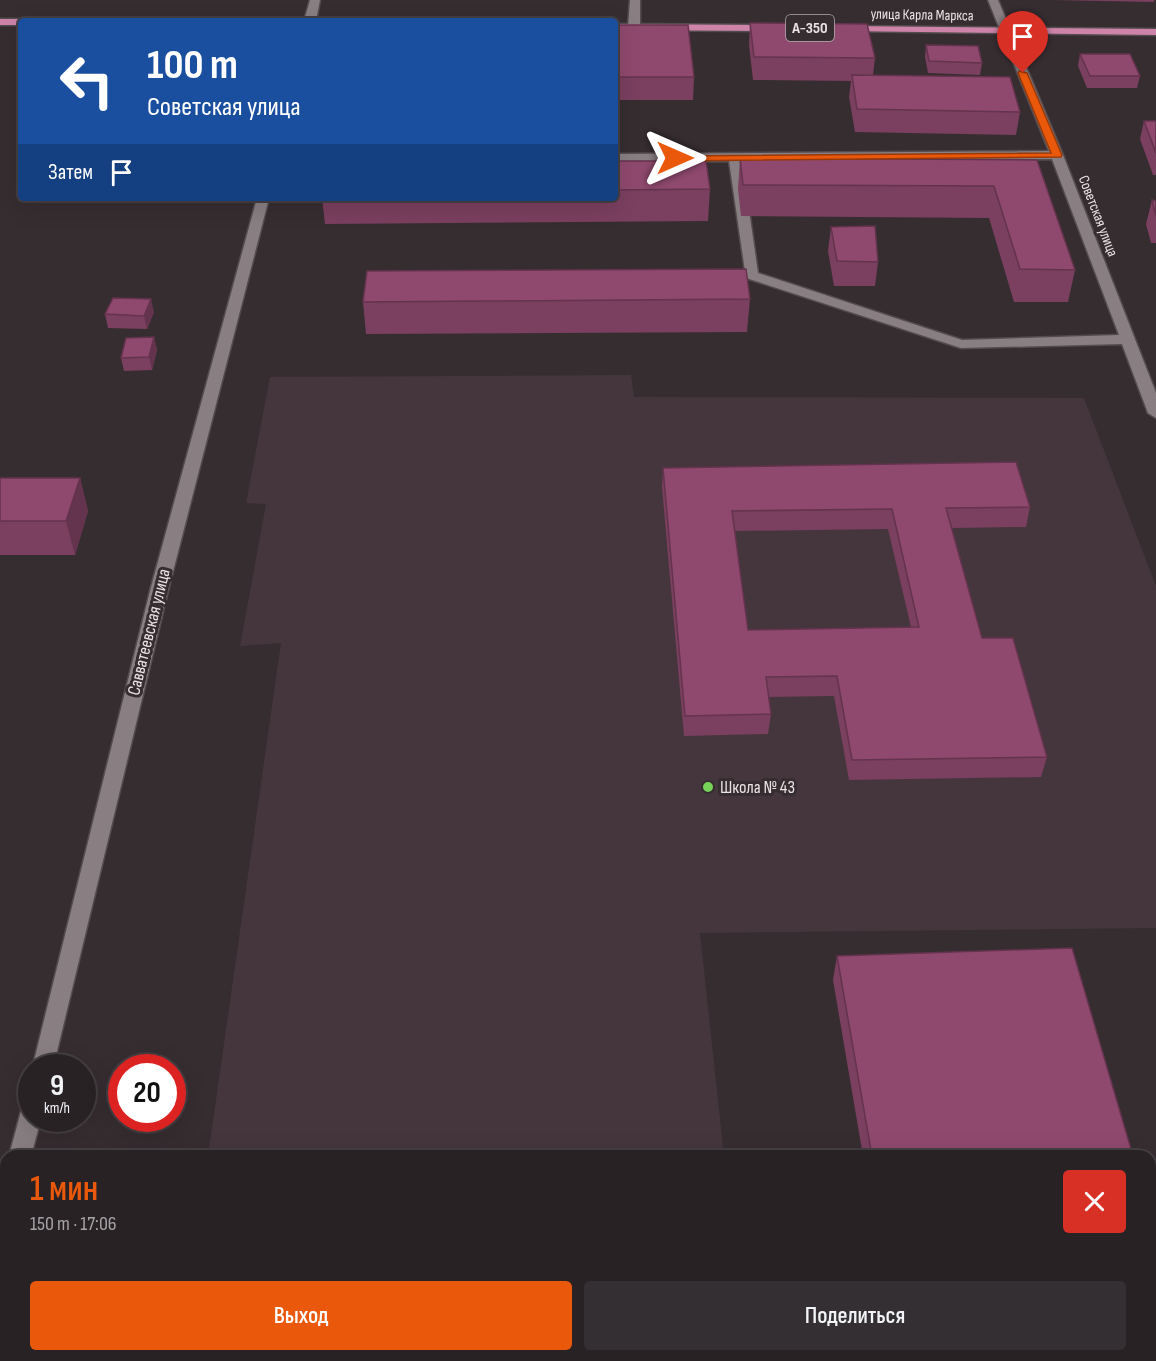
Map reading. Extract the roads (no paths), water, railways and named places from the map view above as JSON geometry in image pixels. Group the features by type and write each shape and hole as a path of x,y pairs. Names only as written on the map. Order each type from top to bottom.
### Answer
{"highway":[{"path":"0,22 18,22"},
{"name":"А-350","path":"618,27 787,28"},
{"name":"улица Карла Маркса","path":"834,29 1156,32"}],"street":[{"path":"311,18 315,0"},
{"path":"634,27 635,0"},
{"name":"Советская улица","path":"993,0 1057,155 1156,413"},
{"path":"618,158 1057,155"},
{"path":"735,158 751,274 961,344 1128,339"},
{"name":"Савватеевская улица","path":"45,1054 159,591 262,201"},
{"path":"22,1150 26,1132"}],"place":[{"name":"Школа № 43","path":"708,787"}]}
